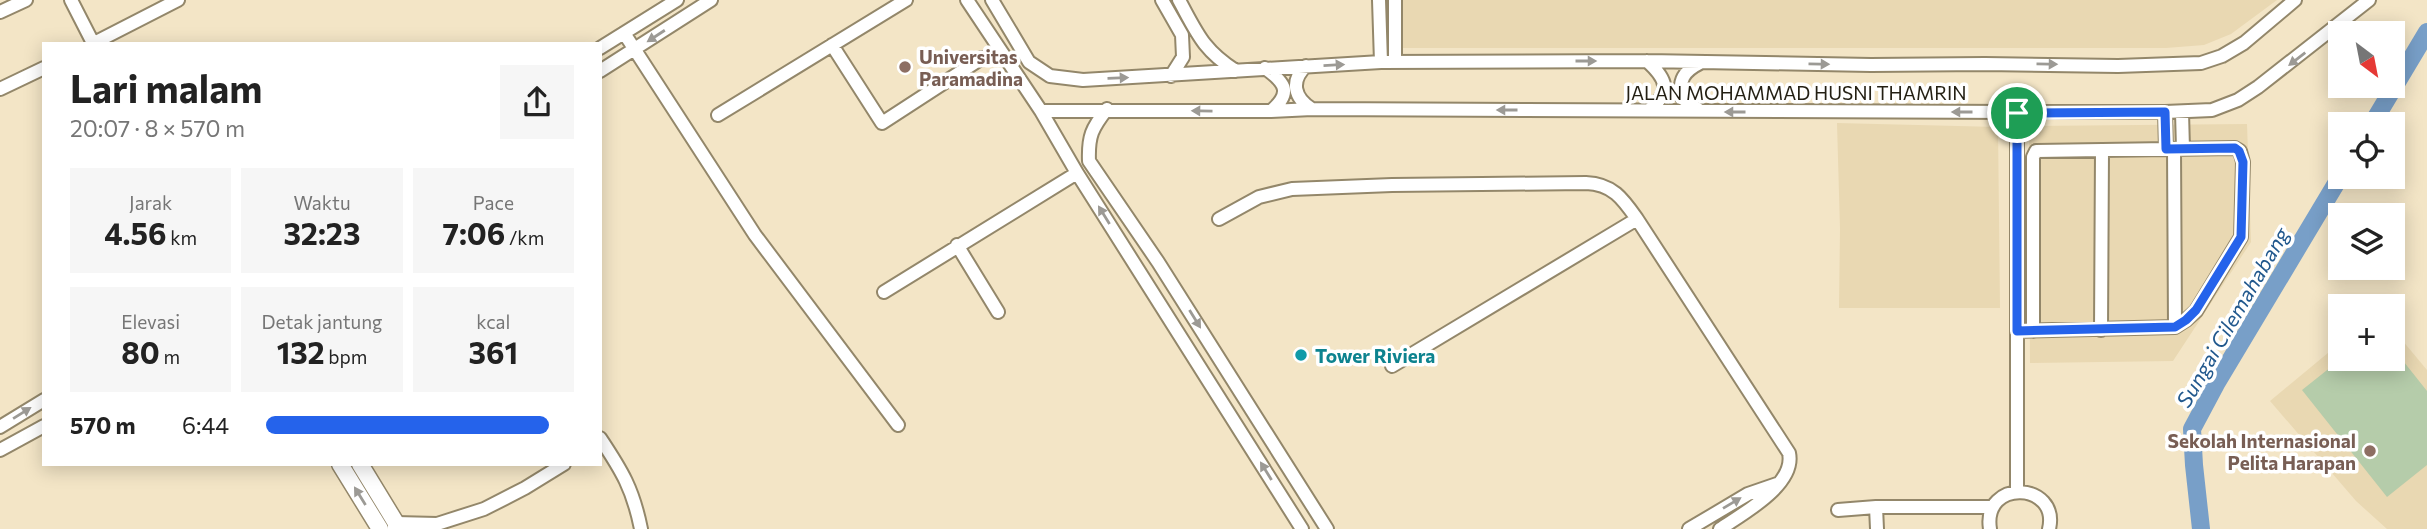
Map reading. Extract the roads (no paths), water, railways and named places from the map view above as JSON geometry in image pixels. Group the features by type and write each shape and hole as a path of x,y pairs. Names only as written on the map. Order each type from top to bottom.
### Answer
{"main road":[{"path":"341,466 380,529"},
{"path":"361,466 396,526"}],"street":[{"path":"0,12 26,0"},
{"path":"71,0 92,42"},
{"path":"95,42 178,0"},
{"path":"602,47 677,0"},
{"path":"602,70 711,0"},
{"path":"718,115 906,0"},
{"path":"967,0 1041,111 1077,173 1303,529"},
{"name":"JALAN MOHAMMAD HUSNI THAMRIN","path":"992,0 1029,62 1050,76 1083,80 1381,62 1647,61 2118,66 2201,63 2222,56 2244,43 2295,0"},
{"path":"1162,0 1182,35 1183,57 1171,76"},
{"path":"1179,0 1201,40 1216,58 1236,71"},
{"path":"1379,0 1381,62"},
{"path":"1395,0 1395,62"},
{"name":"JALAN MOHAMMAD HUSNI THAMRIN","path":"1041,111 1312,109 2017,113 2212,110 2238,100 2281,71 2369,0"},
{"path":"624,33 755,235 898,425"},
{"path":"832,45 882,123 982,58"},
{"path":"1647,61 1665,84 1659,102 1649,110"},
{"path":"1702,62 1688,69 1681,78 1680,88 1682,98 1703,111"},
{"path":"1306,66 1297,77 1296,91 1302,102 1312,109"},
{"path":"1265,68 1279,79 1284,91 1283,99 1270,111"},
{"path":"0,89 42,69"},
{"path":"1108,109 1093,127 1088,143 1089,161 1158,262 1327,529"},
{"path":"2165,112 2174,149"},
{"path":"2175,327 2174,149 2182,112"},
{"path":"2017,113 2017,491"},
{"path":"2017,331 2033,331 2101,330 2175,327 2186,320 2196,310 2241,237 2243,162 2239,151 2235,148 2036,151 2033,331"},
{"path":"2101,330 2102,150"},
{"path":"884,292 1077,173"},
{"path":"1219,219 1259,197 1292,189 1586,183 1602,185 1615,192 1637,219 1787,449 1790,458 1790,467 1778,484 1756,506 1720,529"},
{"path":"1392,366 1637,219"},
{"path":"957,245 998,312"},
{"path":"0,427 42,401"},
{"path":"0,450 42,427"},
{"path":"1248,443 1266,433"},
{"path":"602,441 630,487 641,529"},
{"path":"396,526 437,524 484,509 561,466"},
{"path":"1689,529 1748,494 1778,484"},
{"path":"1990,529 1989,516 1993,508 2003,496 2017,491 2027,492 2045,504 2049,513 2049,529"},
{"path":"1876,508 1877,529"},
{"path":"1838,510 1993,508"}],"waterway":[{"name":"Sungai Cilemahabang","path":"2379,112 2427,32"},
{"name":"Sungai Cilemahabang","path":"2201,529 2192,429 2333,189"}],"place":[{"name":"Universitas Paramadina","path":"905,67"},
{"name":"Tower Riviera","path":"1301,355"},
{"name":"Sekolah Internasional Pelita Harapan","path":"2370,451"}]}
